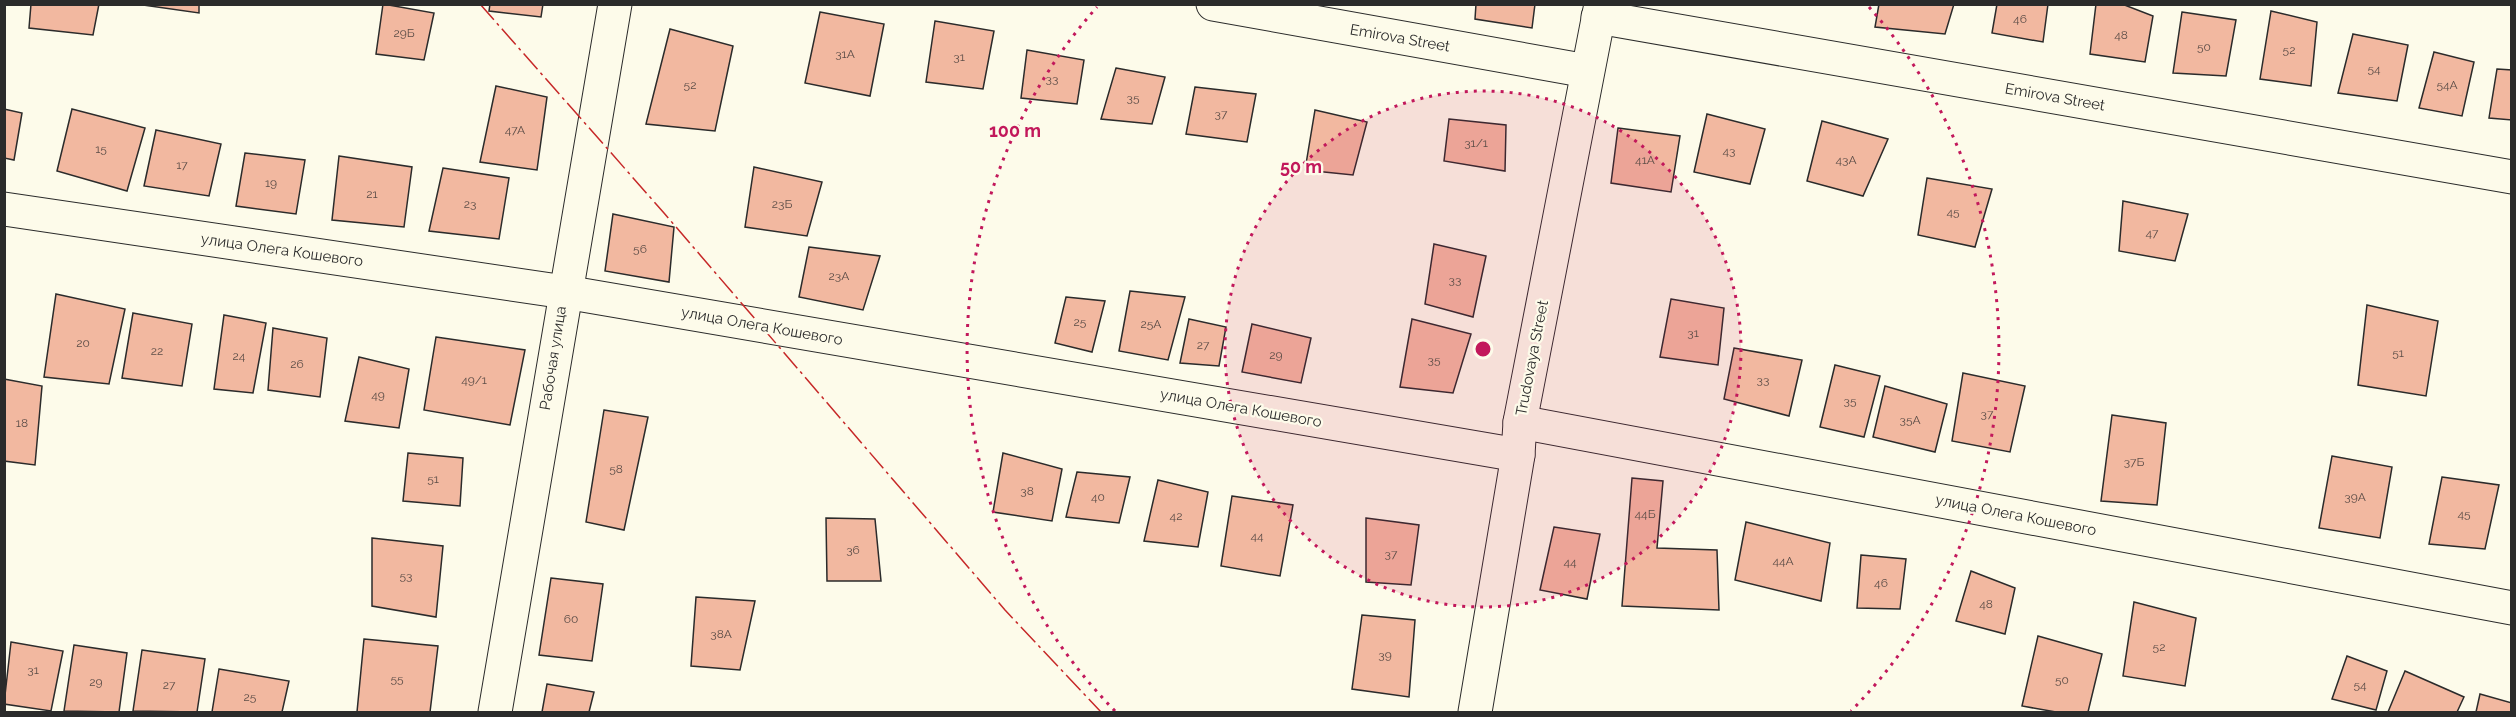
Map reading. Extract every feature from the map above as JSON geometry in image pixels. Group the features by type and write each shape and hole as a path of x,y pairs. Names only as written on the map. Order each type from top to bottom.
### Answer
{"street":[{"name":"Рабочая улица","path":"495,712 615,4"},
{"name":"Emirova Street","path":"1213,4 1587,71"},
{"name":"Emirova Street","path":"1599,11 2511,177"},
{"name":"Trudovaya Street","path":"1475,712 1518,455 1520,422 1599,11"},
{"name":"улица Олега Кошевого","path":"4,209 565,292 1518,455"},
{"name":"улица Олега Кошевого","path":"1520,422 2511,608"}],"building":[{"path":"31,4 99,4 93,35 29,28"},
{"path":"136,4 199,4 199,13"},
{"path":"383,4 434,13 424,60 376,54"},
{"path":"490,4 543,4 541,17 489,11"},
{"path":"1476,4 1535,4 1532,28 1475,19"},
{"path":"1879,4 1954,4 1945,34 1875,27"},
{"path":"1997,4 2048,4 2043,42 1992,33"},
{"path":"2096,4 2122,4 2153,16 2145,62 2090,54"},
{"path":"2271,11 2317,22 2311,86 2260,79"},
{"path":"820,12 884,24 870,96 805,83"},
{"path":"2182,12 2236,20 2226,76 2173,73"},
{"path":"935,21 994,31 983,89 926,82"},
{"path":"670,29 733,46 715,131 646,124"},
{"path":"2353,34 2408,45 2397,101 2338,93"},
{"path":"1027,50 1084,60 1077,104 1021,98"},
{"path":"2434,52 2474,62 2462,116 2419,108"},
{"path":"1116,68 1165,77 1152,124 1101,119"},
{"path":"2497,69 2512,70 2512,120 2489,118"},
{"path":"496,86 547,97 537,170 480,162"},
{"path":"1195,87 1256,94 1247,142 1186,134"},
{"path":"4,109 22,113 14,160 4,158"},
{"path":"72,109 145,128 127,191 57,171"},
{"path":"1315,110 1367,122 1353,175 1305,170"},
{"path":"1707,114 1765,129 1750,184 1694,172"},
{"path":"1449,119 1506,125 1505,171 1444,161"},
{"path":"1822,121 1888,139 1863,196 1807,181"},
{"path":"1618,128 1680,136 1671,192 1611,183"},
{"path":"156,130 221,144 209,196 144,186"},
{"path":"245,153 305,160 296,214 236,206"},
{"path":"339,156 412,167 404,227 332,220"},
{"path":"754,167 822,182 807,236 745,227"},
{"path":"443,168 509,178 499,239 429,231"},
{"path":"1927,178 1992,189 1975,247 1918,235"},
{"path":"2123,201 2188,214 2175,261 2119,251"},
{"path":"613,214 674,227 669,282 605,271"},
{"path":"1434,244 1486,256 1473,317 1425,304"},
{"path":"809,247 880,256 863,310 799,297"},
{"path":"1130,291 1185,297 1168,360 1119,351"},
{"path":"56,294 125,309 109,384 44,377"},
{"path":"1066,297 1105,301 1092,352 1055,343"},
{"path":"1671,299 1724,308 1718,365 1660,357"},
{"path":"2367,305 2438,321 2426,396 2358,385"},
{"path":"133,313 192,324 182,386 122,378"},
{"path":"224,315 266,323 253,393 214,389"},
{"path":"1189,319 1226,327 1219,366 1180,363"},
{"path":"1412,319 1471,334 1453,393 1400,387"},
{"path":"1252,324 1311,338 1301,383 1242,372"},
{"path":"273,328 327,338 320,397 268,390"},
{"path":"436,337 525,350 510,425 424,410"},
{"path":"1734,348 1802,360 1789,416 1724,399"},
{"path":"359,357 409,369 399,428 345,421"},
{"path":"1835,365 1880,376 1864,437 1820,427"},
{"path":"1963,373 2025,386 2010,452 1952,441"},
{"path":"4,379 42,386 35,465 4,461"},
{"path":"1885,386 1947,404 1935,452 1873,437"},
{"path":"604,410 648,417 624,530 586,522"},
{"path":"2112,415 2166,423 2157,505 2101,501"},
{"path":"408,453 463,458 460,506 403,501"},
{"path":"1003,453 1062,469 1052,521 993,512"},
{"path":"2332,456 2392,467 2380,538 2319,528"},
{"path":"1077,472 1130,477 1119,523 1066,517"},
{"path":"2442,477 2499,485 2485,549 2429,544"},
{"path":"1632,478 1663,481 1657,548 1717,550 1719,610 1622,606"},
{"path":"1158,480 1208,492 1198,547 1144,541"},
{"path":"1232,496 1293,505 1280,576 1221,566"},
{"path":"826,518 875,519 881,581 827,581"},
{"path":"1366,518 1419,525 1411,585 1366,582"},
{"path":"1746,522 1830,543 1821,601 1735,580"},
{"path":"1554,527 1600,534 1587,599 1540,590"},
{"path":"372,538 443,546 436,617 372,606"},
{"path":"1861,555 1906,559 1900,609 1857,608"},
{"path":"1971,571 2015,588 2005,634 1956,621"},
{"path":"551,578 603,584 592,661 539,655"},
{"path":"696,597 755,601 740,670 691,666"},
{"path":"2134,602 2196,618 2185,686 2123,676"},
{"path":"1362,615 1415,620 1409,697 1352,689"},
{"path":"2038,636 2102,654 2088,712 2056,712 2022,706"},
{"path":"364,639 438,646 430,712 357,712"},
{"path":"11,642 63,651 51,711 4,704"},
{"path":"74,645 127,653 119,712 64,711"},
{"path":"142,650 205,659 197,712 133,711"},
{"path":"2347,656 2387,671 2376,710 2332,699"},
{"path":"219,669 289,681 282,712 212,712"},
{"path":"2405,671 2464,697 2457,712 2388,712"},
{"path":"547,684 594,692 589,712 542,712"},
{"path":"2480,694 2512,703 2512,712 2476,712"}],"power":[{"path":"480,4 664,213 1005,610 1101,712"}]}
